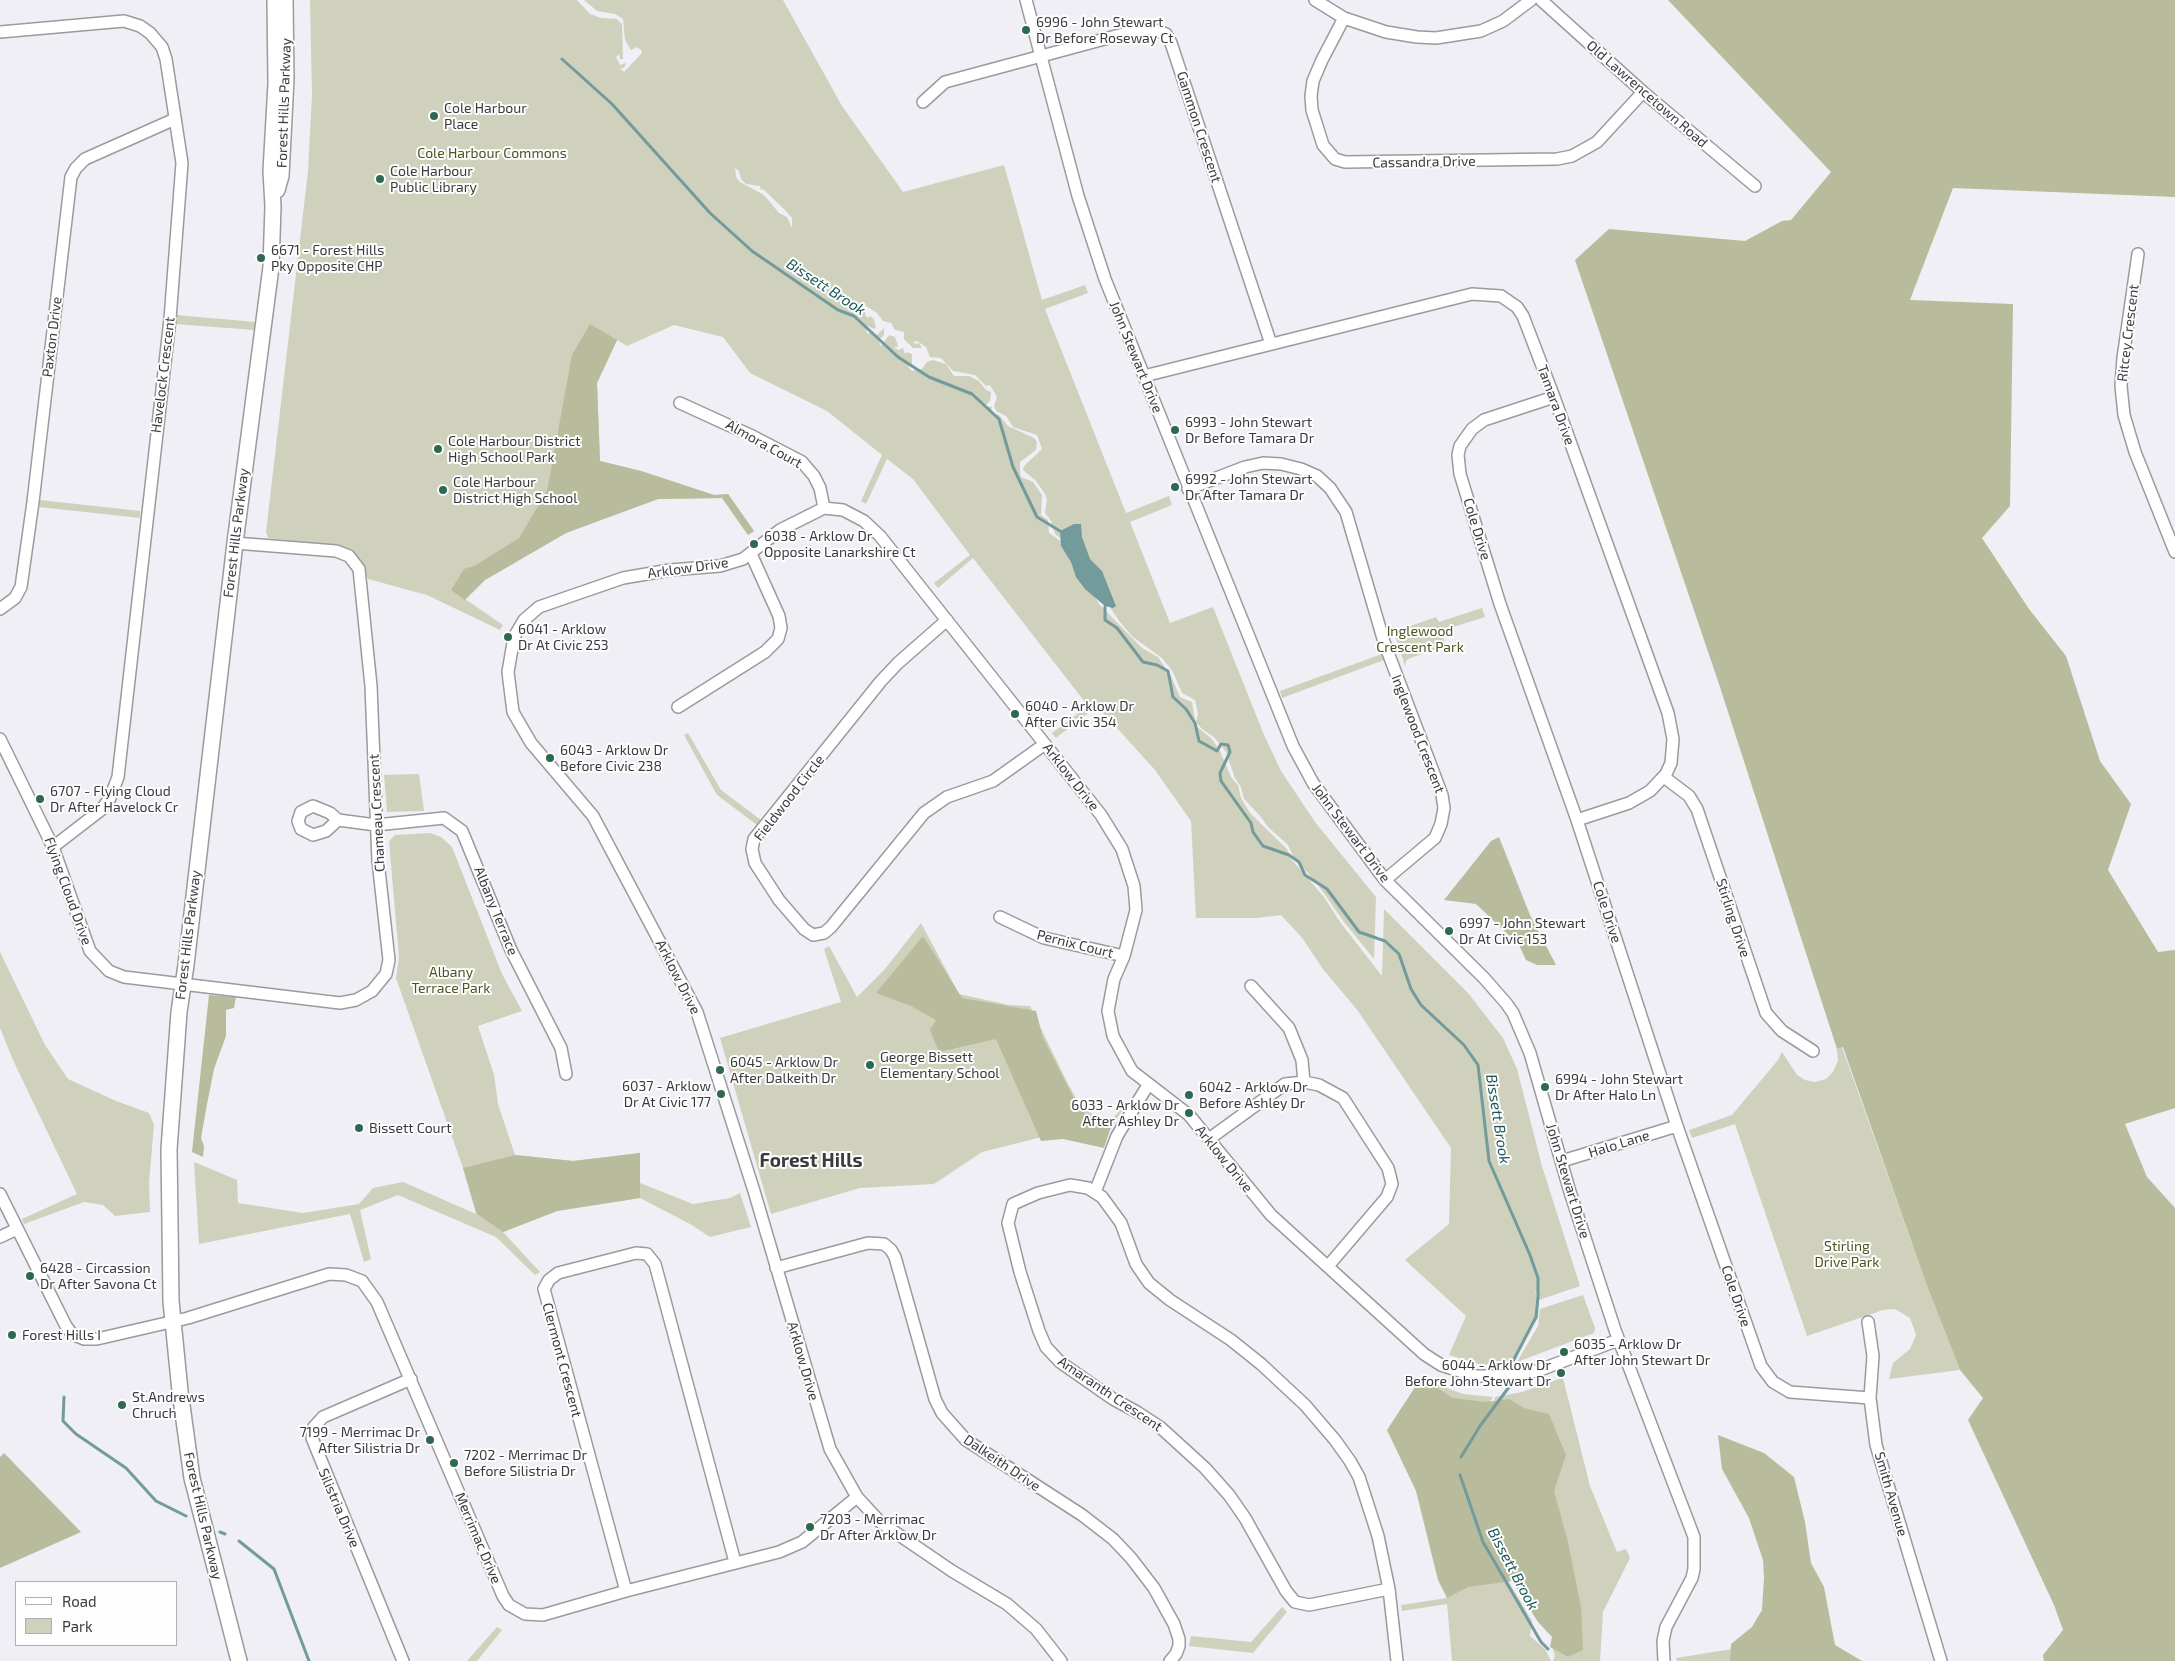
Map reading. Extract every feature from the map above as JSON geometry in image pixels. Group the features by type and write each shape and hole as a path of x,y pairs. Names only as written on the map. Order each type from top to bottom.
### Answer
{"main road":[{"name":"Forest Hills Parkway","path":"239,1661 192,1478 172,1322 169,1136 183,984 235,543 271,267 273,206 271,171 276,84 275,0"},
{"name":"Forest Hills Parkway","path":"273,206 281,176 286,70 285,0"}],"street":[{"name":"John Stewart Drive","path":"1026,0 1081,205 1106,279 1188,489 1299,759 1313,783 1385,880 1484,978 1513,1013 1530,1053 1618,1340 1694,1537 1694,1569 1692,1578 1666,1627 1663,1641 1664,1661"},
{"path":"1315,0 1344,18 1386,32 1417,37 1458,36 1481,31 1504,21 1531,0"},
{"name":"Old Lawrencetown Road","path":"1541,0 1643,92 1755,186"},
{"name":"Cassandra Drive","path":"1344,18 1313,81 1311,96 1312,110 1323,145 1335,159 1345,162 1557,159 1572,156 1597,142 1643,92"},
{"name":"Havelock Crescent","path":"0,32 117,21 128,21 140,26 159,41 165,53 182,163 182,184 170,319 118,777 110,798 101,810 53,846"},
{"name":"Gammon Crescent","path":"1040,56 1148,28 1167,35 1271,344"},
{"path":"923,102 945,82 1040,56"},
{"name":"Paxton Drive","path":"0,609 15,598 21,587 33,502 71,177 76,168 86,159 176,119"},
{"name":"Ritcey Crescent","path":"2138,254 2123,358 2121,386 2124,415 2135,452 2175,552"},
{"name":"Tamara Drive","path":"1144,376 1462,296 1491,293 1510,300 1523,316 1554,397 1668,713 1673,739 1673,751 1664,777 1650,791 1640,798 1577,820"},
{"name":"Cole Drive","path":"1554,397 1480,423 1465,437 1460,446 1458,465 1500,604 1577,820 1677,1126 1763,1371 1778,1386 1790,1392 1870,1398"},
{"name":"Almora Court","path":"680,403 742,431 802,462 814,476 820,488 824,508"},
{"name":"Inglewood Crescent","path":"1188,489 1245,467 1263,463 1281,464 1302,469 1317,476 1330,488 1346,512 1388,654 1443,802 1441,824 1435,838 1385,880"},
{"name":"Arklow Drive","path":"1060,1661 1050,1644 1007,1604 902,1538 880,1522 857,1497 830,1449 697,1012 593,816 520,729 513,712 508,672 514,637 526,617 541,605 623,578 670,570 720,566 743,559 790,523 824,508 847,512 871,527 1106,821 1125,856 1134,886 1136,904 1124,956 1114,978 1108,1011 1113,1036 1132,1071 1189,1115 1261,1204 1424,1354 1459,1372 1491,1377 1513,1377 1540,1370 1618,1340"},
{"name":"Chameau Crescent","path":"183,984 340,1003 356,1000 372,991 386,974 389,960 376,825 371,686 359,569 348,556 336,551 235,543"},
{"path":"678,707 765,652 778,639 781,628 779,616 751,554"},
{"name":"Fieldwood Circle","path":"947,620 881,680 754,839 752,849 755,863 779,900 808,932 816,935 825,932 919,817 931,806 951,795 993,781 1045,744"},
{"name":"Flying Cloud Drive","path":"0,739 53,846 87,944 98,962 108,971 124,977 183,984"},
{"name":"Stirling Drive","path":"1664,777 1689,796 1697,809 1766,1013 1788,1036 1813,1050"},
{"name":"Albany Terrace","path":"338,820 376,825 444,818 454,823 462,831 511,950 561,1048 566,1074"},
{"name":"Pernix Court","path":"1000,917 1044,938 1124,956"},
{"path":"1251,986 1289,1028 1302,1060 1304,1082"},
{"path":"1209,1138 1278,1087 1289,1083 1304,1082 1325,1087 1343,1098 1388,1168 1392,1178 1391,1189 1387,1197 1328,1265"},
{"path":"1148,1085 1117,1136 1095,1192 1116,1214 1136,1264 1149,1283 1170,1300 1231,1340 1261,1364 1305,1405 1345,1454 1359,1477 1378,1536 1389,1589 1397,1661"},
{"name":"Halo Lane","path":"1562,1161 1677,1126"},
{"name":"Amaranth Crescent","path":"1095,1192 1081,1186 1059,1187 1016,1202 1009,1213 1008,1223 1018,1264 1037,1326 1046,1346 1068,1368 1160,1427 1205,1468 1229,1495 1245,1518 1286,1591 1295,1602 1309,1605 1389,1589"},
{"path":"0,1194 17,1229 0,1237"},
{"name":"Merrimac Drive","path":"17,1229 62,1318 72,1334 84,1339 97,1339 172,1322 329,1274 346,1274 362,1281 373,1294 503,1596 509,1605 525,1614 538,1616 735,1562 779,1552 802,1542 857,1497"},
{"name":"Dalkeith Drive","path":"776,1268 864,1244 879,1242 892,1250 935,1399 942,1413 966,1440 1082,1515 1113,1539 1131,1558 1154,1588 1174,1624 1179,1639 1179,1646 1176,1654 1170,1661"},
{"name":"Clermont Crescent","path":"626,1591 544,1293 546,1282 555,1275 636,1252 647,1254 655,1264 735,1562"},
{"name":"Smith Avenue","path":"1868,1322 1872,1356 1870,1398 1880,1461 1941,1661"},
{"name":"Silistria Drive","path":"403,1661 312,1438 314,1427 323,1417 411,1379"}],"green space":[{"name":"Cole Harbour Commons","path":"310,0 577,0 590,14 601,18 617,19 622,24 623,59 620,59 619,54 616,57 620,65 626,63 624,68 620,68 624,72 642,53 641,50 637,47 631,50 625,40 623,19 615,14 597,11 584,0 783,0 842,106 903,192 1004,165 1042,300 1085,285 1088,293 1045,309 1126,513 1169,496 1172,505 1130,522 1170,623 1213,607 1264,735 1281,771 1315,822 1376,897 1374,959 1344,922 1316,882 1294,858 1288,845 1268,827 1244,799 1226,752 1214,737 1202,729 1196,722 1198,714 1195,700 1182,693 1173,672 1162,658 1133,637 1120,622 1065,542 1055,534 1051,521 1045,513 1047,499 1045,494 1036,481 1023,470 1024,466 1042,449 1037,435 1013,427 1006,416 996,411 994,406 997,397 990,385 986,386 975,375 953,371 941,358 930,357 926,347 917,341 913,342 915,344 919,343 922,348 913,348 904,339 904,332 895,330 891,323 883,321 877,313 863,304 866,310 865,315 868,318 870,316 874,319 876,328 868,326 866,331 868,334 871,332 876,336 884,328 884,335 878,340 881,346 889,335 895,337 898,346 894,348 899,350 903,348 905,354 907,352 912,354 912,365 908,367 912,371 922,369 927,362 933,360 946,364 954,376 969,376 979,381 986,390 991,392 990,401 985,406 992,407 991,413 999,415 1008,426 1034,438 1037,442 1036,450 1020,462 1020,472 1021,477 1033,482 1042,495 1041,515 1048,520 1049,533 1062,542 1099,604 1142,648 1158,657 1171,676 1180,697 1192,702 1196,726 1212,739 1220,751 1231,777 1238,785 1241,798 1250,813 1287,849 1291,859 1324,897 1340,922 1382,976 1384,909 1468,993 1503,1038 1517,1069 1542,1166 1580,1286 1539,1300 1534,1287 1539,1305 1538,1318 1524,1339 1514,1362 1482,1365 1449,1355 1466,1316 1405,1260 1449,1224 1451,1148 1358,1011 1323,969 1303,939 1281,915 1256,918 1196,918 1191,821 1155,770 1097,706 1056,738 1052,733 1088,706 973,558 938,588 934,583 970,555 913,479 887,459 866,504 861,501 882,455 827,411 750,373 723,337 674,325 627,346 617,340 597,383 600,461 641,471 714,495 728,494 754,531 748,535 722,498 658,499 566,533 485,580 465,599 503,625 500,630 427,595 368,579 362,563 336,547 268,538 266,532 308,171 312,95","holes":["735,168 739,171 741,179 746,184 760,186 761,190 763,189 786,211 792,218 792,228 787,217 779,213 764,195 740,182 736,177"]},
{"path":"1668,0 2175,0 2175,197 1953,188 1910,300 2013,304 2010,506 1982,538 2029,609 2066,656 2100,761 2131,804 2108,870 2158,952 2175,950 2175,1108 2125,1124 2147,1177 2175,1208 2175,1661 2044,1661 2043,1655 2063,1630 2054,1605 1968,1420 1983,1398 1960,1370 1927,1286 1843,1047 1837,1049 1719,684 1575,260 1609,229 1745,241 1782,221 1791,220 1831,172"},
{"path":"176,315 255,322 254,330 175,324"},
{"path":"590,324 617,340 597,383 600,461 641,471 714,495 728,494 754,531 748,535 722,498 658,499 566,533 485,580 465,600 451,590 464,569 476,565 519,538 547,491 572,355"},
{"path":"40,500 140,511 140,518 39,507"},
{"name":"Inglewood Crescent Park","path":"1482,608 1485,617 1441,631 1446,646 1410,658 1406,661 1405,666 1392,626 1399,630 1436,617 1439,622"},
{"path":"1382,654 1384,660 1282,698 1280,691"},
{"path":"688,733 721,790 761,820 757,825 717,795 684,735"},
{"path":"419,774 424,811 387,812 384,775"},
{"name":"Albany Terrace Park","path":"430,833 441,837 452,847 502,974 522,1011 478,1026 494,1075 498,1104 515,1155 573,1161 640,1153 640,1183 693,1204 730,1198 740,1193 751,1227 710,1237 690,1224 640,1198 557,1211 503,1232 540,1272 535,1275 496,1237 398,1195 360,1210 371,1259 364,1262 350,1214 199,1244 194,1162 237,1180 238,1203 303,1213 359,1204 373,1188 403,1182 476,1214 463,1168 396,978 399,957 389,841 395,835"},
{"path":"1499,837 1530,915 1556,965 1537,965 1526,960 1519,945 1476,904 1444,900 1491,841"},
{"path":"921,923 959,994 1009,1005 1030,1006 1077,1100 1092,1114 1110,1121 1126,1104 1104,1140 1050,1135 982,1152 934,1184 860,1188 771,1214 720,1038 841,1002 824,949 829,946 857,997 885,969"},
{"path":"923,936 962,998 1036,1011 1043,1038 1078,1106 1091,1120 1112,1124 1104,1148 1063,1139 1041,1141 996,1039 939,1052 930,1030 936,1020 911,1006 876,993"},
{"path":"0,952 45,1045 68,1079 116,1101 149,1113 154,1125 149,1182 150,1212 115,1216 103,1205 84,1202 24,1224 22,1219 77,1194 13,1060 0,1028"},
{"path":"209,995 236,997 234,1008 226,1010 226,1036 214,1069 201,1138 204,1146 203,1157 192,1152"},
{"name":"Stirling Drive Park","path":"1842,1047 1927,1286 1960,1370 1889,1379 1893,1363 1910,1349 1916,1335 1910,1318 1895,1309 1883,1310 1807,1336 1735,1124 1692,1138 1689,1130 1732,1115 1778,1060 1782,1052 1797,1075 1805,1080 1815,1082 1826,1079 1833,1072 1838,1061 1837,1049"},
{"path":"640,1153 640,1198 557,1211 503,1232 477,1214 463,1168 515,1155 573,1161"},
{"path":"1583,1295 1595,1328 1594,1333 1517,1362 1538,1326 1540,1309"},
{"path":"1565,1377 1563,1378 1590,1486 1617,1552 1626,1549 1630,1558 1603,1612 1600,1661 1553,1661 1555,1656 1552,1646 1554,1642 1494,1402 1495,1397 1522,1392"},
{"path":"1421,1378 1463,1394 1493,1397 1490,1402 1504,1574 1532,1621 1530,1636 1545,1649 1551,1661 1452,1661 1447,1604 1402,1611 1401,1605 1447,1598 1436,1542 1392,1425"},
{"path":"1421,1378 1453,1398 1486,1402 1509,1399 1524,1408 1549,1414 1566,1455 1554,1491 1568,1542 1581,1607 1583,1650 1568,1657 1550,1647 1552,1637 1538,1622 1512,1581 1468,1587 1447,1598 1438,1580 1416,1491 1387,1430"},
{"path":"1718,1435 1764,1453 1794,1477 1805,1522 1811,1563 1824,1587 1835,1645 1862,1661 1730,1661 1731,1644 1752,1627 1762,1610 1764,1578 1763,1560 1749,1518 1722,1469"},
{"path":"4,1453 81,1532 0,1568 0,1457"},
{"path":"1282,1607 1287,1612 1253,1653 1189,1646 1191,1636 1251,1642"},
{"path":"497,1627 502,1630 477,1661 467,1661"},
{"path":"1732,1649 1789,1661 1677,1661 1676,1658"}],"water":[{"path":"1074,524 1081,524 1082,537 1090,559 1102,571 1116,606 1113,608 1105,606 1085,589 1076,577 1071,562 1061,546 1060,531"}],"waterway":[{"name":"Bissett Brook","path":"562,59 612,104 710,213 752,251 838,310 854,316 898,357 929,377 972,394 999,419 1013,467 1037,517 1060,531"},
{"name":"Bissett Brook","path":"1105,606 1105,620 1117,628 1143,662 1157,665 1168,671 1173,697 1186,709 1195,723 1199,741 1217,751 1221,744 1228,745 1230,752 1220,773 1221,781 1251,823 1253,832 1263,846 1289,855 1299,862 1305,875 1327,889 1359,932 1385,941 1399,954 1411,989 1421,1005 1464,1045 1478,1065 1489,1161 1530,1255 1538,1278 1538,1297 1536,1317 1511,1365 1509,1387 1480,1426 1461,1457"},
{"path":"64,1397 63,1421 76,1434 126,1468 156,1501 186,1516"},
{"name":"Bissett Brook","path":"1460,1475 1483,1542 1541,1642 1548,1649"},
{"path":"220,1532 225,1534"},
{"path":"239,1541 274,1569 309,1661"}],"place":[{"name":"6996 - John Stewart Dr Before Roseway Ct","path":"1026,30"},
{"name":"Cole Harbour Place","path":"434,116"},
{"name":"Cole Harbour Public Library","path":"380,179"},
{"name":"6671 - Forest Hills Pky Opposite CHP","path":"261,258"},
{"name":"6993 - John Stewart Dr Before Tamara Dr","path":"1175,430"},
{"name":"Cole Harbour District High School Park","path":"438,449"},
{"name":"6992 - John Stewart Dr After Tamara Dr","path":"1175,487"},
{"name":"Cole Harbour District High School","path":"443,490"},
{"name":"6038 - Arklow Dr Opposite Lanarkshire Ct","path":"754,544"},
{"name":"6041 - Arklow Dr At Civic 253","path":"508,637"},
{"name":"6040 - Arklow Dr After Civic 354","path":"1015,714"},
{"name":"6043 - Arklow Dr Before Civic 238","path":"550,758"},
{"name":"6707 - Flying Cloud Dr After Havelock Cr","path":"40,799"},
{"name":"6997 - John Stewart Dr At Civic 153","path":"1449,931"},
{"name":"George Bissett Elementary School","path":"870,1065"},
{"name":"6045 - Arklow Dr After Dalkeith Dr","path":"720,1070"},
{"name":"6994 - John Stewart Dr After Halo Ln","path":"1545,1087"},
{"name":"6037 - Arklow Dr At Civic 177","path":"721,1094"},
{"name":"6042 - Arklow Dr Before Ashley Dr","path":"1189,1095"},
{"name":"6033 - Arklow Dr After Ashley Dr","path":"1189,1113"},
{"name":"Bissett Court","path":"359,1128"},
{"name":"6428 - Circassion Dr After Savona Ct","path":"30,1276"},
{"name":"Forest Hills I","path":"12,1335"},
{"name":"6035 - Arklow Dr After John Stewart Dr","path":"1564,1352"},
{"name":"6044 - Arklow Dr Before John Stewart Dr","path":"1561,1373"},
{"name":"St.Andrews Chruch","path":"122,1405"},
{"name":"7199 - Merrimac Dr After Silistria Dr","path":"430,1440"},
{"name":"7202 - Merrimac Dr Before Silistria Dr","path":"454,1463"},
{"name":"7203 - Merrimac Dr After Arklow Dr","path":"810,1527"}],"district":[{"name":"Forest Hills","path":"811,1161"}]}
